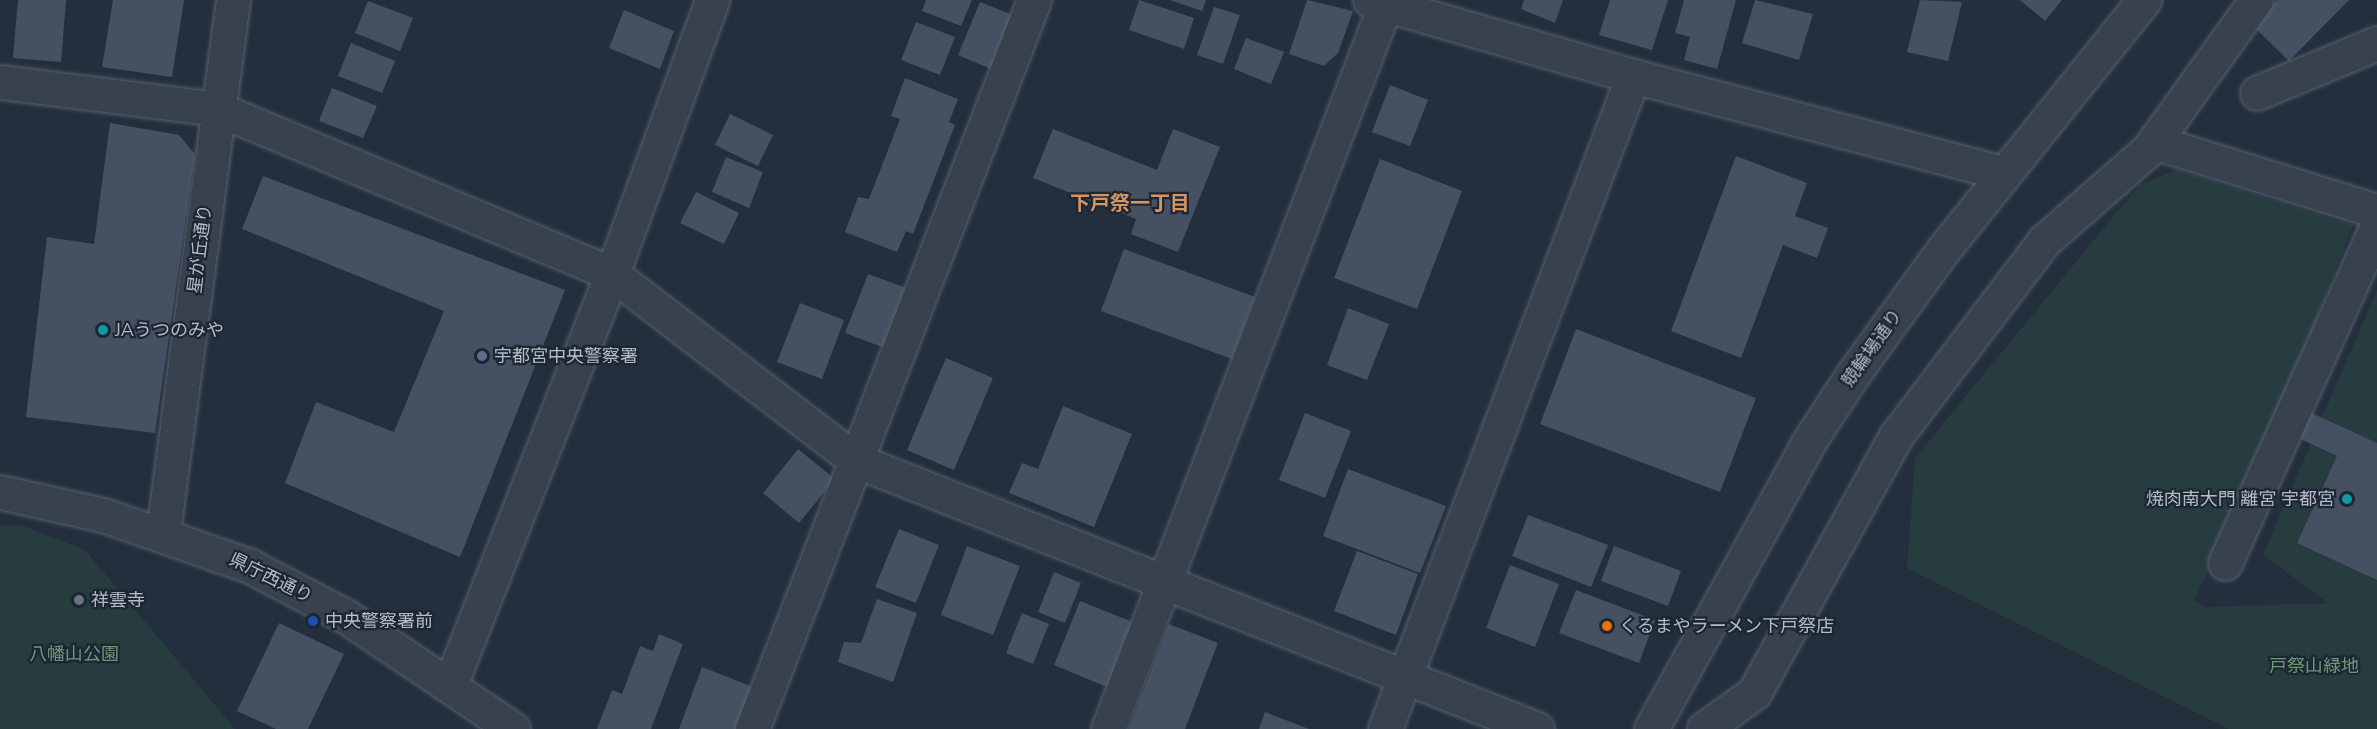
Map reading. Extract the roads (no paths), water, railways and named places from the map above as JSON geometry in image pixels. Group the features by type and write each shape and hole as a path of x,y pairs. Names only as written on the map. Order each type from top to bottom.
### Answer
{"street":[{"name":"星が丘通り","path":"163,533 233,0"},
{"path":"450,685 612,274 712,0"},
{"path":"752,729 1034,0"},
{"name":"競輪場通り","path":"1663,724 1808,443 1892,319 2003,173 2144,0"},
{"path":"1704,729 1754,693 1779,654 1811,584 1896,436 2044,241 2154,142 2256,0"},
{"path":"1108,729 1381,1 1633,76 2003,173"},
{"path":"2257,93 2377,43"},
{"path":"1385,729 1633,76"},
{"path":"0,82 218,109 612,274 857,461 1165,580 1537,729"},
{"path":"2154,142 2377,211"},
{"path":"2225,563 2377,227"},
{"name":"県庁西通り","path":"0,492 103,515 163,533 296,588 450,685 513,729"}],"place":[{"name":"JAうつのみや","path":"103,330"},
{"name":"宇都宮中央警察署","path":"482,356"},
{"name":"焼肉南大門 離宮 宇都宮","path":"2347,499"},
{"name":"祥雲寺","path":"79,600"},
{"name":"中央警察署前","path":"313,621"},
{"name":"くるまやラーメン下戸祭店","path":"1607,626"}],"district":[{"name":"下戸祭一丁目","path":"1130,203"}],"park label":[{"name":"八幡山公園","path":"74,654"},
{"name":"戸祭山緑地","path":"2314,666"}]}
